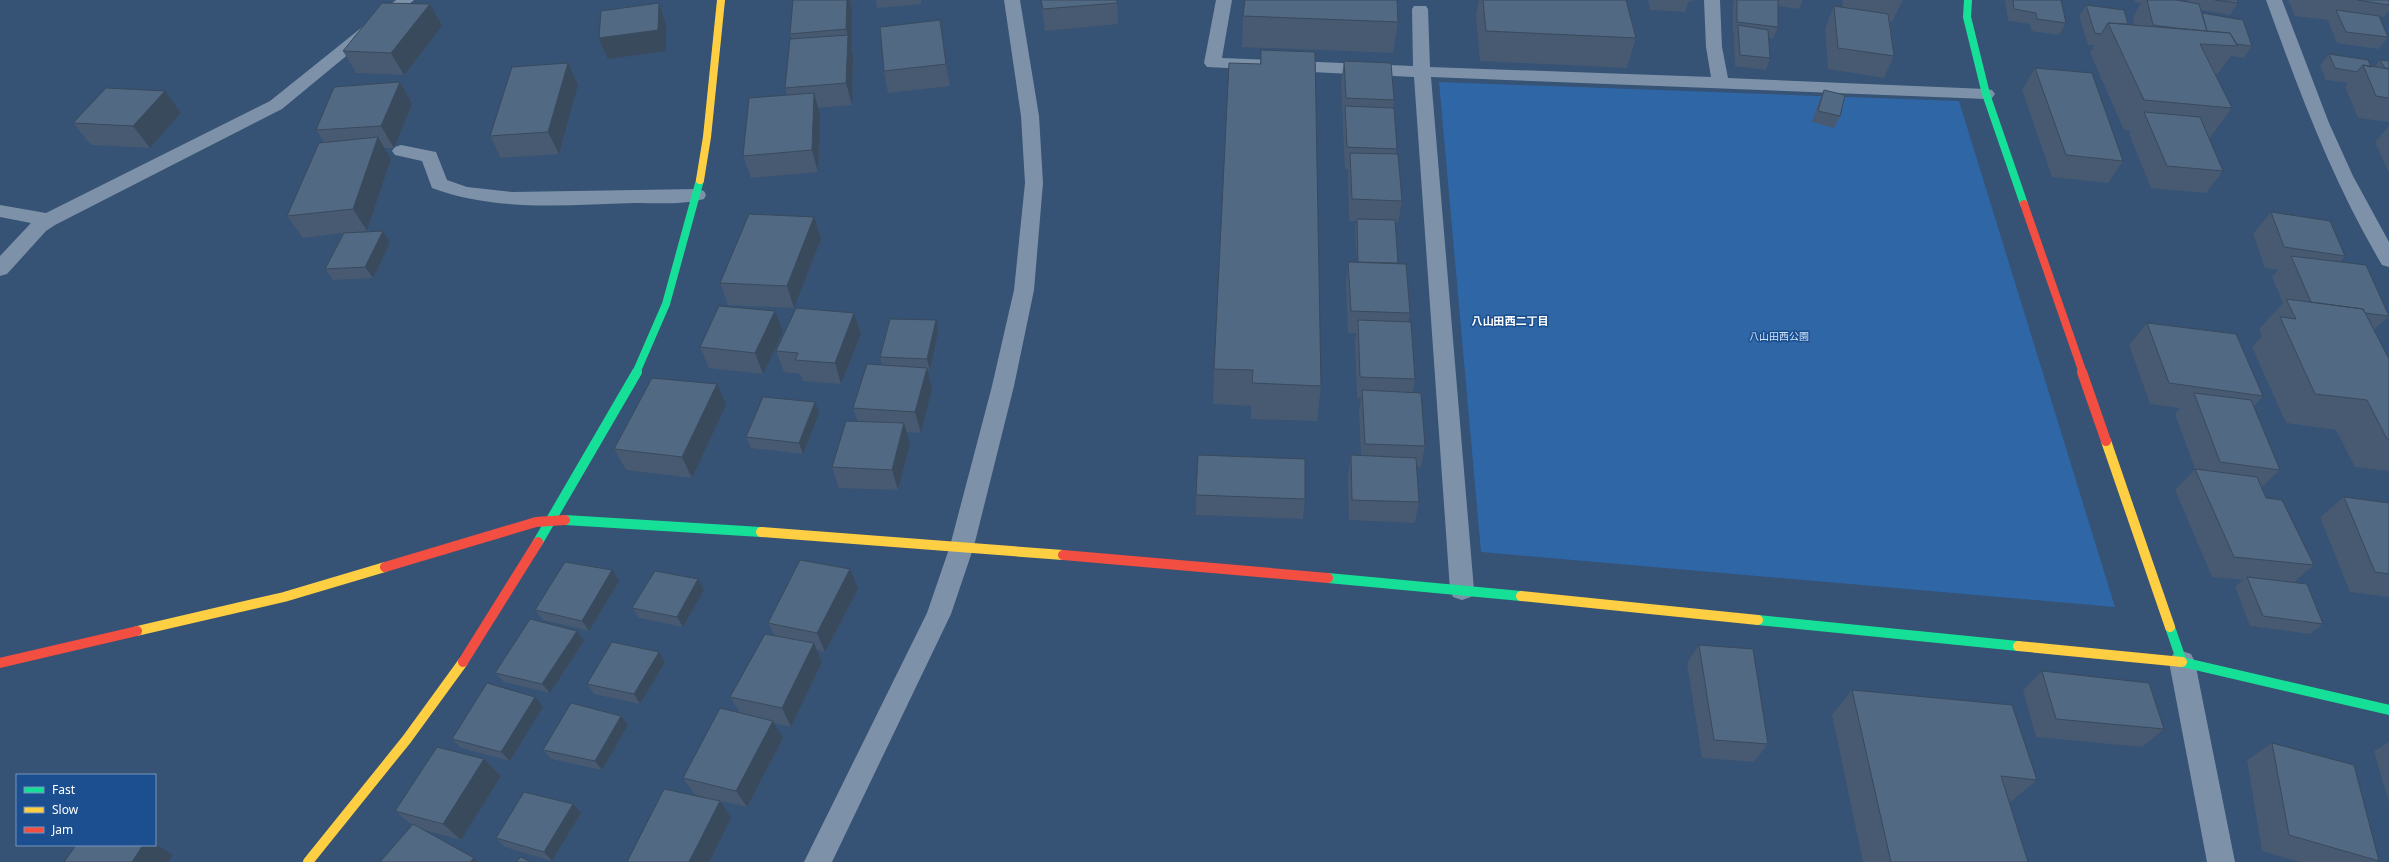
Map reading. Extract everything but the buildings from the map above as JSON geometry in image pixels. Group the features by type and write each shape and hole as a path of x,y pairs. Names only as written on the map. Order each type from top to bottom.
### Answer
{"street":[{"path":"0,269 39,226 48,220 276,105 406,0"},
{"path":"308,862 407,739 461,665 504,602 550,520 641,365 666,304 698,195 707,137 721,0"},
{"path":"818,862 939,614 962,546 1003,386 1024,290 1034,183 1030,116 1012,0"},
{"path":"1224,0 1213,62 1422,73 1720,82 1986,94"},
{"path":"1712,0 1714,47 1720,82"},
{"path":"1968,0 1966,17 1986,94 2182,662 2221,862"},
{"path":"2274,0 2320,123 2344,176 2389,260"},
{"path":"1420,9 1422,73 1462,590"},
{"path":"401,151 430,156 439,184 459,193 486,196 630,199 698,195"},
{"path":"0,211 48,220"},
{"path":"0,663 284,597 495,534 550,520 612,521 962,546 1462,590 2182,662 2389,710"}],"green space":[{"name":"八山田西公園","path":"1439,82 1959,101 2115,607 1481,552"}],"traffic: fast":[{"path":"1968,0 1967,17 1986,94 2024,204"},
{"path":"538,542 641,365 666,304 700,180"},
{"path":"565,520 761,532"},
{"path":"1328,578 1521,596"},
{"path":"1758,620 2018,646"},
{"path":"2170,627 2182,662 2389,710"}],"traffic: slow":[{"path":"700,180 707,137 721,0"},
{"path":"2106,441 2170,627"},
{"path":"761,532 1063,555"},
{"path":"137,631 284,597 385,567"},
{"path":"1521,596 1758,620"},
{"path":"2018,646 2182,662"},
{"path":"308,862 407,739 463,662"}],"traffic: jam":[{"path":"2024,204 2106,441"},
{"path":"385,567 536,522 565,520"},
{"path":"463,662 503,601 538,542"},
{"path":"1063,555 1328,578"},
{"path":"0,663 137,631"}],"district":[{"name":"八山田西二丁目","path":"1510,321"}]}
